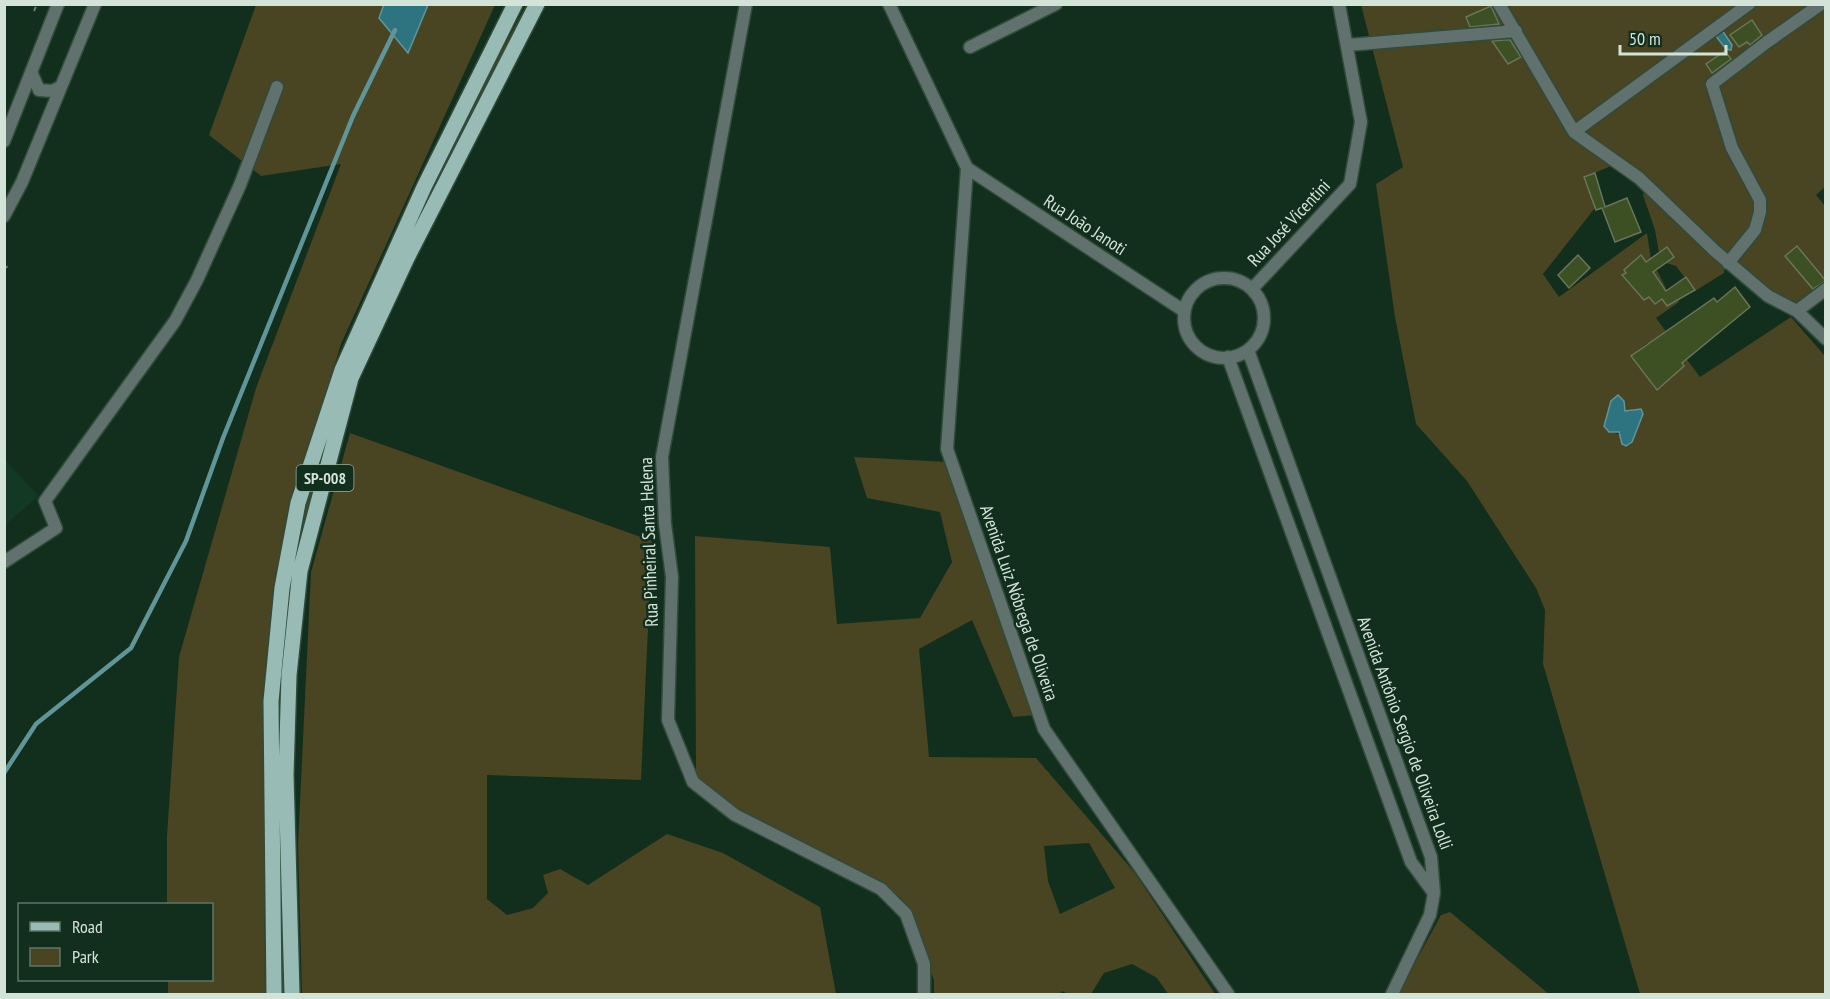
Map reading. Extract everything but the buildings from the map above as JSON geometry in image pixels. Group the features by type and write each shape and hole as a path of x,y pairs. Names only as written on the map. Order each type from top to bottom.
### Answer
{"main road":[{"name":"SP-008","path":"274,994 271,701 282,588 298,503 342,370 424,187 515,4"},
{"name":"SP-008","path":"291,994 286,775 289,675 300,571 351,378 407,258 537,4"}],"street":[{"path":"4,216 22,182 94,4"},
{"name":"Rua Pinheiral Santa Helena","path":"746,4 662,457 664,524 672,577 668,720 693,782 735,815 881,889 906,914 924,964 924,994"},
{"path":"889,4 967,168"},
{"path":"970,47 1056,4"},
{"name":"Rua José Vicentini","path":"1252,289 1350,184 1361,122 1339,4"},
{"path":"1499,4 1574,132 1639,178 1728,263 1768,296 1797,311 1826,339"},
{"path":"1574,132 1749,4"},
{"path":"1728,263 1755,230 1760,212 1760,201 1732,148 1712,84 1821,4"},
{"path":"4,141 32,74 53,6"},
{"path":"1348,45 1515,32"},
{"path":"32,74 39,90 52,91 60,87"},
{"path":"4,562 56,528 45,501 175,321 197,280 240,185 277,87"},
{"name":"Rua João Janoti","path":"967,168 1184,311"},
{"name":"Avenida Luiz Nóbrega de Oliveira","path":"967,168 947,449 1044,729 1228,994"},
{"path":"1218,278 1230,278 1252,289 1260,301 1263,321 1257,341 1248,350 1228,357 1208,355 1196,347 1188,335 1184,311 1188,299 1196,289 1218,278"},
{"path":"1797,311 1826,288"},
{"name":"Avenida Antônio Sergio de Oliveira Lolli","path":"1248,350 1431,857 1434,893"},
{"name":"Avenida Antônio Sergio de Oliveira Lolli","path":"1228,357 1411,862 1434,893"},
{"path":"1392,994 1430,915 1434,893"}],"path":[{"path":"34,11 37,4"},
{"path":"4,269 8,266"}],"shaded area":[{"path":"4,459 39,496 5,525 4,525"}],"green space":[{"path":"256,5 495,5 341,344 291,508 276,579 268,652 264,752 265,994 168,994 168,981 213,981 213,903 167,903 167,836 179,657 256,388 341,164 261,176 209,135"},
{"path":"526,5 529,5 327,437 310,503 289,602 279,704 278,776 286,994 282,994 276,704 288,589 306,504 325,436 355,352 488,76"},
{"path":"1361,5 1825,5 1825,187 1816,195 1825,206 1825,281 1786,256 1817,295 1797,311 1768,296 1609,159 1611,166 1585,177 1595,208 1543,274 1559,297 1647,233 1651,259 1667,290 1641,256 1624,270 1626,273 1622,276 1644,300 1649,297 1655,304 1662,299 1667,306 1678,300 1679,302 1656,318 1700,377 1791,317 1825,356 1825,994 1640,994 1543,664 1545,610 1536,588 1467,481 1416,424 1395,317 1376,184 1403,167","holes":["1647,343 1674,353 1684,366 1657,390 1631,356","1617,396 1624,401 1625,411 1637,409 1641,419 1632,442 1612,431"]},
{"path":"1645,191 1724,266 1724,273 1695,291 1676,266 1666,263 1659,253 1655,230 1643,195"},
{"path":"350,433 652,541 641,780 487,775 487,899 507,915 533,908 548,893 543,875 560,869 588,885 667,834 723,853 820,907 836,994 302,994 298,844 311,572"},
{"path":"854,457 948,462 1035,715 1013,717 972,620 919,649 929,757 1036,758 1135,873 1215,994 1168,994 1157,978 1132,964 1104,973 1091,994 1068,994 1062,991 1060,994 934,994 934,980 901,898 846,863 736,812 696,779 695,536 830,547 837,624 920,618 952,562 940,512 867,498","holes":["1089,843 1115,888 1060,914 1048,881 1044,846"]},
{"path":"1450,912 1549,994 1398,994 1441,915"}],"water":[{"path":"384,4 428,5 408,53 379,18"},
{"path":"1722,30 1732,45 1731,50 1726,49 1715,35"},
{"path":"1618,395 1624,401 1625,411 1641,409 1643,414 1632,442 1626,446 1622,444 1619,432 1609,432 1604,426 1611,401"}],"waterway":[{"path":"4,773 36,724 131,648 186,541 223,438 353,116 395,30"}]}
